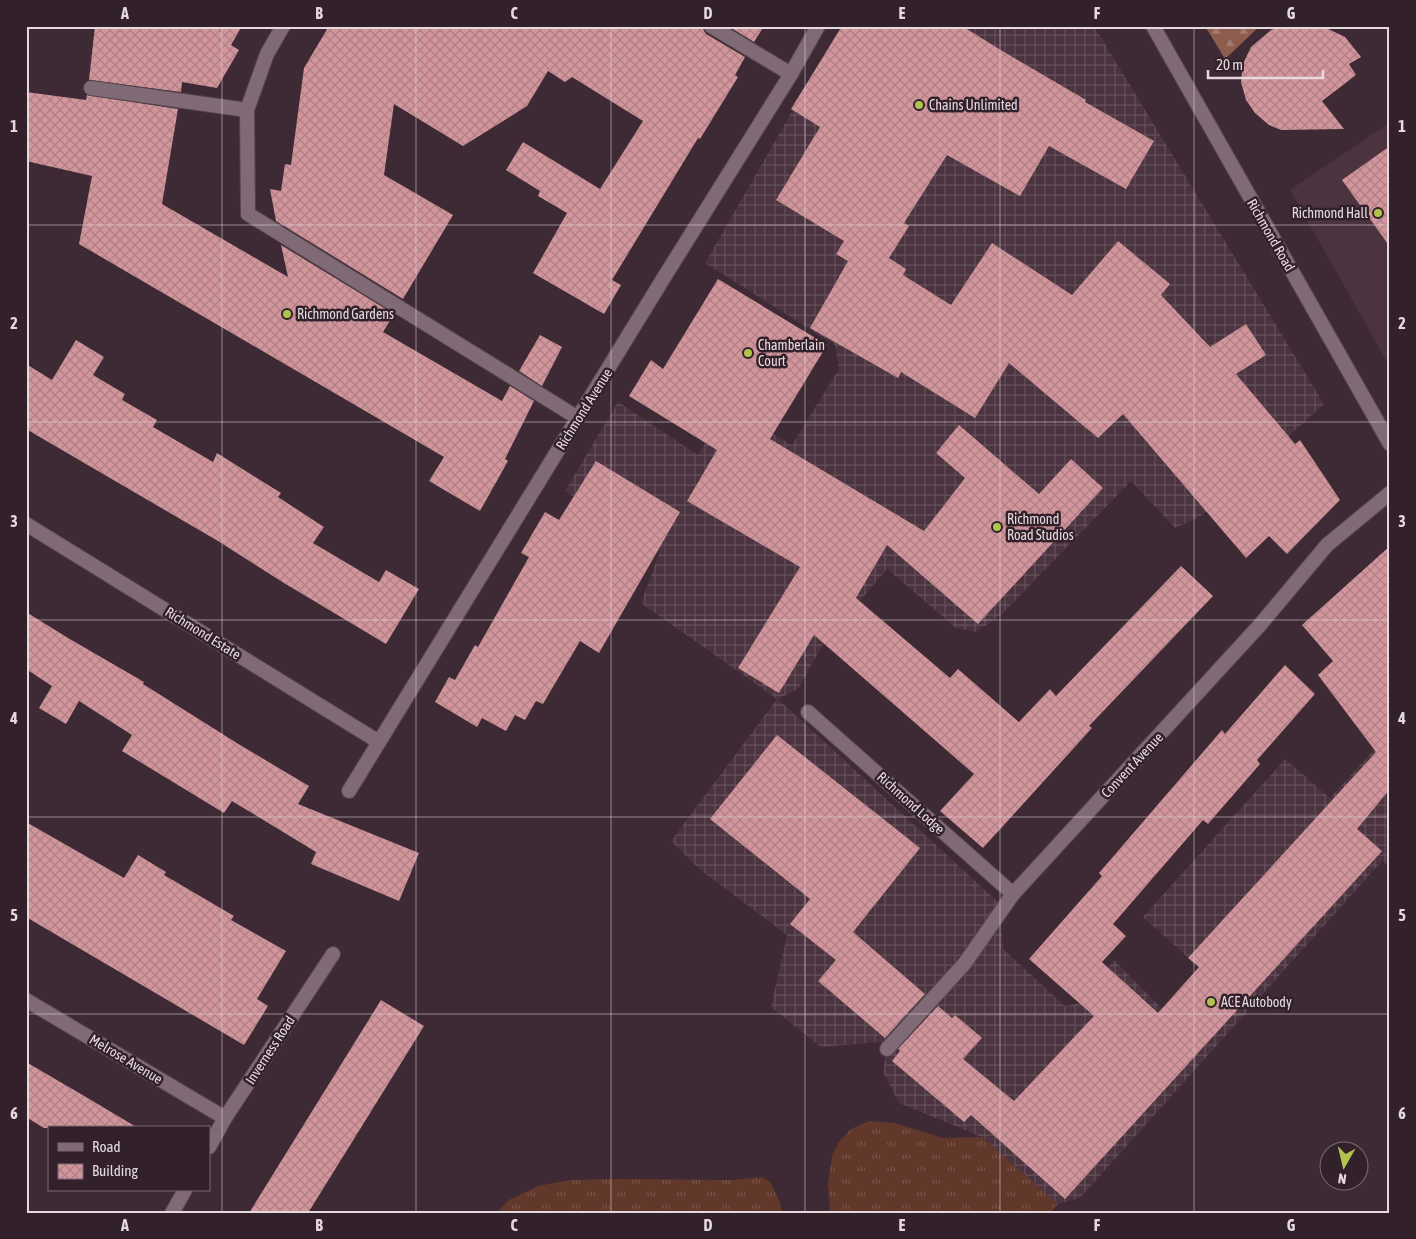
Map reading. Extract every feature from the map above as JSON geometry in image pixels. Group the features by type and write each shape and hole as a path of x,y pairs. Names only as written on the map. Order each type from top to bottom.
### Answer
{"street":[{"path":"283,26 267,54 247,110 248,214 578,418"},
{"path":"710,26 791,74"},
{"name":"Richmond Avenue","path":"349,791 791,74 818,26"},
{"name":"Richmond Road","path":"1153,26 1390,444"},
{"path":"91,88 247,110"},
{"name":"Convent Avenue","path":"887,1049 965,963 1013,894 1252,633 1327,545 1390,493"},
{"name":"Richmond Estate","path":"26,524 379,742"},
{"name":"Richmond Lodge","path":"808,712 1013,894"},
{"name":"Inverness Road","path":"210,1146 225,1118 333,954"},
{"name":"Melrose Avenue","path":"26,1000 225,1118"},
{"path":"172,1213 183,1192"}],"shaded area":[{"path":"841,26 1094,26 1324,404 1201,516 1175,528 1131,481 1001,615 976,632 956,628 887,569 821,647 799,688 778,699 1000,904 1003,949 1065,1006 1079,1003 1114,960 1167,1014 1204,972 1143,917 1285,759 1330,798 1390,732 1390,867 1382,861 1080,1198 1058,1204 982,1137 899,1103 883,1072 887,1049 879,1042 821,1047 771,1007 787,935 698,868 671,841 777,699 641,603 660,551 565,491 618,402 698,455 727,407 792,445 839,369 835,345 705,263"},
{"path":"1390,124 1390,367 1290,190"}],"green space":[{"path":"1205,26 1260,26 1225,59"},
{"path":"869,1121 894,1123 943,1138 982,1137 1058,1204 1050,1213 830,1213 828,1184 832,1156 838,1143 851,1129"},
{"path":"762,1177 770,1182 780,1202 782,1213 496,1213 509,1200 538,1186 571,1180 732,1180"}],"building":[{"path":"95,26 242,26 231,45 239,50 217,88 182,82 181,92 89,80"},
{"path":"329,26 702,26 706,34 745,57 735,75 738,77 700,139 698,138 612,280 621,285 604,314 533,273 567,213 538,196 540,191 506,170 523,142 600,189 643,121 572,77 565,82 548,71 527,106 463,146 394,104 384,175 453,215 403,299 276,221 270,189 281,191 285,164 291,165 304,68"},
{"path":"728,26 764,26 754,42"},
{"path":"842,26 962,26 1086,100 1085,102 1154,141 1126,189 1049,146 1020,196 947,155 904,223 909,226 889,258 906,269 903,275 951,305 992,243 1072,295 1118,241 1170,284 1161,295 1210,347 1246,324 1266,355 1236,374 1295,444 1300,440 1340,500 1287,554 1269,536 1246,558 1123,414 1098,438 1009,363 975,418 901,372 898,378 810,328 848,261 836,254 844,241 776,200 820,127 791,109"},
{"path":"1283,26 1322,26 1345,37 1361,57 1349,64 1356,75 1322,101 1344,129 1281,130 1269,125 1255,113 1246,100 1241,82 1243,64 1251,47 1271,30"},
{"name":"Richmond Gardens","path":"26,92 86,100 87,95 178,109 162,204 288,277 281,245 394,314 383,332 502,401 510,386 534,401 505,459 508,461 480,511 429,481 444,457 79,244 92,176 26,161"},
{"name":"Richmond Hall","path":"1390,146 1390,247 1342,180"},
{"path":"718,279 827,345 770,439 924,531 965,478 936,453 959,425 1039,494 1071,459 1103,488 978,624 887,545 856,598 950,678 958,669 1019,722 1050,689 1056,696 1181,566 1213,596 1089,726 1092,728 983,848 940,811 974,774 814,635 779,693 738,668 800,567 687,501 717,450 629,396 651,360 663,369"},
{"path":"540,335 562,347 542,386 519,371"},
{"path":"76,340 104,357 93,375 125,394 122,400 157,420 153,427 213,462 217,453 281,493 278,497 324,527 313,543 379,582 386,570 419,589 386,644 218,541 26,429 26,364 52,380"},
{"path":"596,461 680,512 599,653 580,641 543,704 536,701 525,720 515,715 506,731 482,718 477,727 435,702 449,677 455,680 475,645 478,647 529,557 521,553 545,512 559,520"},
{"path":"1390,546 1390,789 1357,829 1382,851 1065,1199 971,1115 964,1122 892,1061 900,1051 898,1049 938,1006 952,1018 955,1015 982,1038 963,1059 1014,1101 1094,1016 1029,959 1102,876 1099,873 1222,730 1225,734 1285,665 1315,694 1257,760 1260,764 1208,824 1203,820 1113,924 1126,936 1102,962 1158,1013 1199,967 1188,958 1376,752 1318,675 1333,661 1302,625"},
{"path":"26,612 144,682 143,684 309,786 298,804 419,853 399,901 311,864 316,852 232,801 224,813 122,751 132,735 79,701 66,724 39,708 52,686 26,669"},
{"path":"777,735 920,848 853,932 925,994 885,1038 818,981 836,960 790,924 810,899 710,819"},
{"path":"26,822 124,878 138,855 166,872 164,875 234,916 231,920 286,951 257,999 268,1006 244,1045 26,917"},
{"path":"381,1000 424,1026 308,1213 249,1213"},
{"path":"26,1062 135,1126 48,1126 48,1128 44,1128 26,1117"}],"place":[{"name":"Chains Unlimited","path":"919,105"},
{"name":"Richmond Hall","path":"1378,213"},
{"name":"Richmond Gardens","path":"287,314"},
{"name":"Chamberlain Court","path":"748,353"},
{"name":"Richmond Road Studios","path":"997,527"},
{"name":"ACE Autobody","path":"1211,1002"}]}
